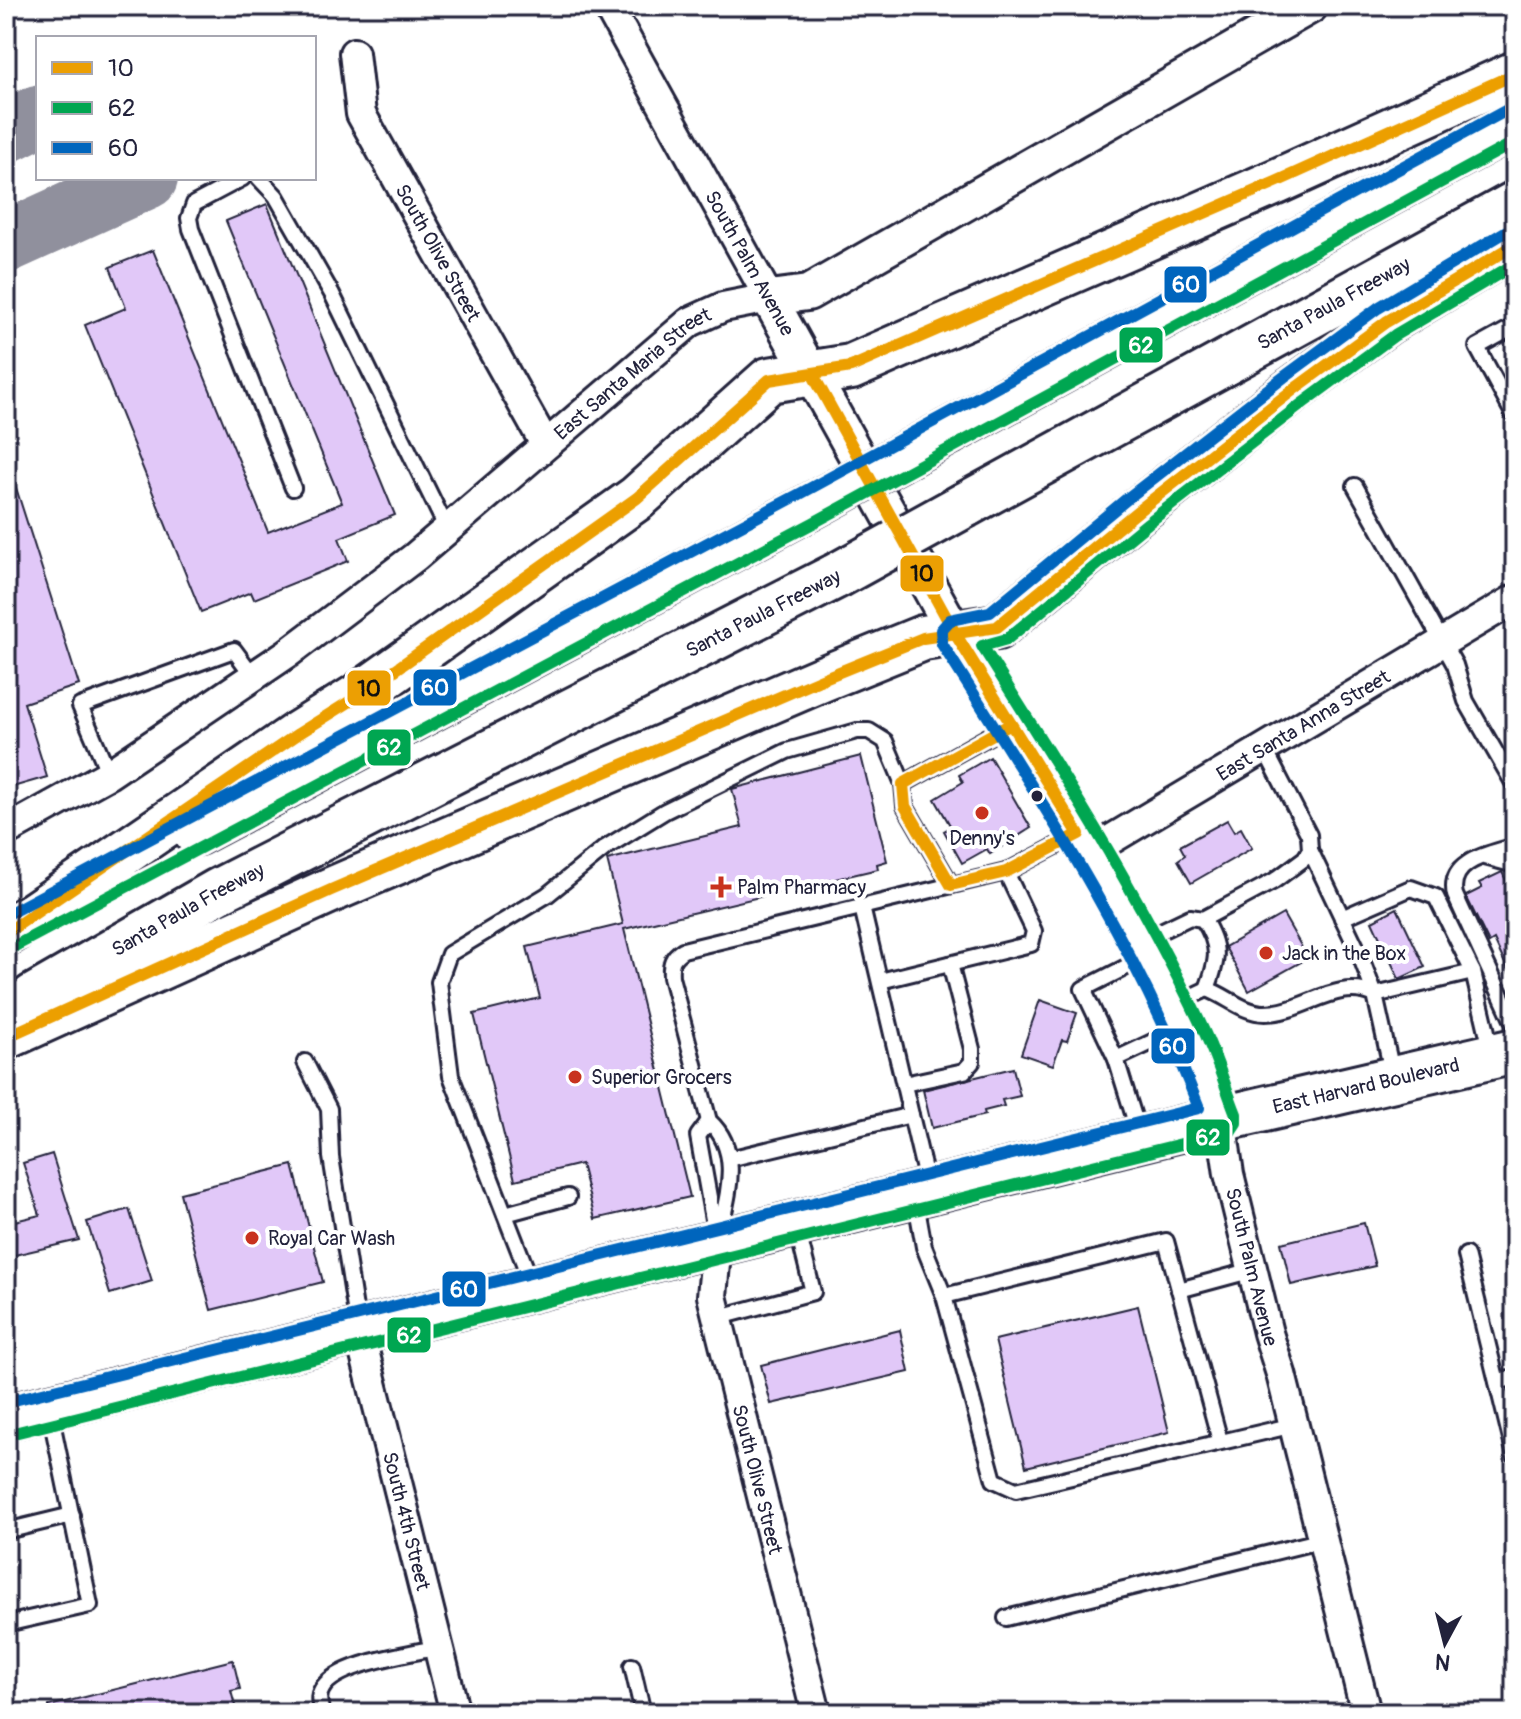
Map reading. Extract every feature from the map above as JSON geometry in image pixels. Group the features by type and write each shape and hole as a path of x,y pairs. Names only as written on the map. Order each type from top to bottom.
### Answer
{"main road":[{"path":"8,932 357,697 637,498 769,380 851,367 1515,74"},
{"path":"8,932 806,509 1515,124"},
{"name":"Santa Paula Freeway","path":"6,1011 218,891 836,576 1515,204"},
{"path":"6,1037 331,890 822,679 923,638 997,627 1304,381 1386,322 1515,245"},
{"name":"East Harvard Boulevard","path":"6,1418 1394,1079 1508,1045"}],"street":[{"name":"South Palm Avenue","path":"608,6 956,635 1084,843 1179,1016 1221,1119 1229,1174 1366,1713"},
{"name":"East Santa Maria Street","path":"6,831 109,774 254,677 415,557 690,322 723,307 808,293 1310,6"},
{"name":"South Olive Street","path":"354,53 361,114 545,444"},
{"name":"East Santa Anna Street","path":"1084,843 1264,748 1515,599"},
{"name":"South Olive Street","path":"717,1243 712,1296 720,1317 816,1713"},
{"name":"South 4th Street","path":"359,1331 455,1713"}],"lane":[{"path":"239,180 194,204 189,218 293,488"},
{"path":"261,180 276,196 332,294 447,529"},
{"path":"1515,326 1477,347 1515,417"},
{"path":"1355,486 1455,665 1466,701 1515,786"},
{"path":"109,774 80,706 234,650 254,677"},
{"path":"903,784 1011,724"},
{"path":"534,1288 451,1076 439,982 449,954 547,895 605,848 665,811 787,751 857,731 869,731 885,741 903,784 905,806 951,885"},
{"path":"1264,748 1309,835 1310,850 1375,995 1394,1079"},
{"path":"717,1243 732,1174 722,1133 709,1121 671,977 670,965 674,956 683,950 1006,872 1084,843"},
{"path":"1508,1045 1453,889 1460,868 1515,846"},
{"path":"1140,1139 1116,1059 1083,989 1190,917 1203,919 1274,881 1305,858 1310,850"},
{"path":"1484,857 1515,865"},
{"path":"880,981 1031,944 1034,931 1006,872"},
{"path":"1342,918 1411,888 1436,897 1508,1045"},
{"path":"862,907 911,1115 922,1193 924,1247 944,1296 994,1480 1016,1490 1294,1425"},
{"path":"1116,1059 1179,1016 1207,989 1214,972 1217,943 1203,919"},
{"path":"904,1084 964,1071 972,1062 972,1049 950,964"},
{"path":"1207,989 1220,993 1241,1008 1262,1014 1302,1007 1342,989 1362,989 1375,995 1473,972"},
{"path":"305,1062 329,1109 331,1157 359,1331"},
{"path":"729,1159 911,1115"},
{"path":"709,1121 698,1136 717,1243"},
{"path":"505,1214 568,1197"},
{"path":"720,1317 813,1292 796,1224"},
{"path":"944,1296 1166,1241 1220,1441"},
{"path":"1466,1255 1515,1456"},
{"path":"1179,1290 1253,1270"},
{"path":"1497,1381 1515,1378"},
{"path":"6,1624 90,1605 49,1407"},
{"path":"6,1531 72,1515"},
{"path":"1006,1618 1323,1540"},
{"path":"322,1713 318,1699 322,1687 343,1670 439,1647"},
{"path":"632,1666 643,1713"}],"building":[{"path":"267,204 395,515 339,538 348,561 254,599 251,592 201,612 85,325 126,308 110,267 153,250 268,532 342,503 226,221"},
{"path":"6,469 10,469 79,685 24,703 47,777 6,789"},
{"path":"861,756 887,861 877,864 878,869 624,929 690,1197 595,1219 581,1164 515,1180 474,1014 540,998 527,947 623,924 607,860 742,827 732,789"},
{"name":"Denny's","path":"990,757 1031,828 990,854 987,849 962,863 944,831 951,827 935,799 963,782 959,775"},
{"path":"1227,820 1234,832 1241,828 1252,848 1191,883 1178,860 1185,855 1180,846"},
{"path":"1502,872 1515,898 1515,985 1494,940 1489,943 1466,896 1482,888 1479,883"},
{"path":"1397,908 1425,967 1399,979 1372,921"},
{"name":"Jack in the Box","path":"1283,914 1308,958 1249,991 1225,947"},
{"path":"1040,1000 1077,1013 1067,1041 1062,1040 1053,1065 1021,1054"},
{"path":"1013,1068 1020,1096 1002,1100 1004,1106 984,1111 985,1115 932,1128 923,1090"},
{"path":"52,1154 79,1240 6,1257 6,1223 40,1215 23,1163"},
{"name":"Royal Car Wash","path":"293,1165 323,1282 211,1310 180,1193"},
{"path":"129,1209 152,1281 110,1294 87,1222"},
{"path":"1364,1223 1375,1266 1291,1285 1281,1243"},
{"path":"1138,1306 1169,1432 1026,1467 995,1340"},
{"path":"900,1330 909,1372 771,1404 761,1365"},
{"path":"233,1660 240,1689 231,1691 237,1713 49,1713 49,1706"}],"taxiway":[{"path":"6,132 36,117"},
{"path":"6,242 143,180"}],"transit line":[{"name":"10","path":"6,933 357,697 637,498 769,380 851,367 1515,74"},
{"name":"60","path":"6,915 798,495 1507,110"},
{"name":"62","path":"13,947 813,523 1515,142"},
{"name":"60","path":"6,1402 1199,1108 1115,928 1048,813 942,644 941,630 950,620 990,612 1128,498 1284,377 1378,308 1507,231"},
{"name":"10","path":"6,1037 331,890 822,679 923,638 997,627 1138,511 1293,390 1386,322 1515,245"},
{"name":"62","path":"10,1434 1230,1132 1236,1123 1236,1114 1208,1039 1179,979 1098,834 982,646 1007,639 1148,523 1395,335 1515,264"},
{"name":"10","path":"813,375 956,635 1079,834 1006,872 951,885 905,806 903,784 1011,724"}],"place":[{"name":"Denny's","path":"982,813"},
{"name":"Palm Pharmacy","path":"721,887"},
{"name":"Jack in the Box","path":"1266,953"},
{"name":"Superior Grocers","path":"575,1077"},
{"name":"Royal Car Wash","path":"252,1238"}]}
